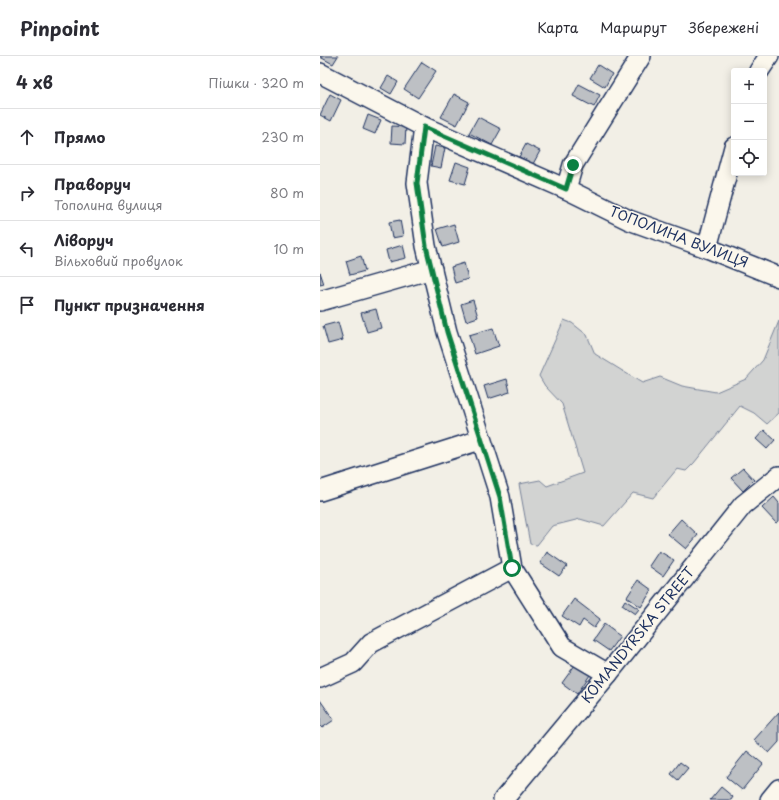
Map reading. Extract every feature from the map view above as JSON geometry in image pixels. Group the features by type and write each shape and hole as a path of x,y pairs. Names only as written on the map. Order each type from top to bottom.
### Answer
{"street":[{"path":"566,189 573,165 606,115 641,56"},
{"path":"760,68 769,56"},
{"name":"ТОПОЛИНА ВУЛИЦЯ","path":"320,73 424,127 566,189 629,220 779,276"},
{"path":"424,127 417,183 426,246 447,332 480,440 500,497 512,568 562,647 608,674"},
{"path":"707,248 731,158"},
{"path":"320,301 432,269"},
{"path":"320,491 480,440"},
{"name":"KOMANDYRSKA STREET","path":"503,800 608,674 743,505 779,476"},
{"path":"320,678 353,663 371,643 512,568"},
{"path":"770,800 779,789"}],"shaded area":[{"path":"564,320 572,323 587,335 595,354 642,383 660,377 682,386 716,392 746,379 763,360 779,321 779,413 767,424 754,413 740,406 694,463 686,471 677,469 653,498 633,493 604,526 580,519 552,526 537,545 530,544 519,484 540,480 547,486 583,473 562,404 545,386 539,376"}],"building":[{"path":"320,56 338,56 333,64"},
{"path":"422,62 436,71 418,98 404,89"},
{"path":"598,65 612,74 605,87 590,78"},
{"path":"388,76 398,82 391,94 381,88"},
{"path":"579,84 600,95 594,107 573,96"},
{"path":"330,94 341,100 331,121 320,115"},
{"path":"454,94 469,102 457,125 441,117"},
{"path":"368,115 381,120 375,134 363,129"},
{"path":"478,117 501,129 492,145 469,133"},
{"path":"392,126 406,127 405,144 391,143"},
{"path":"526,144 540,151 533,164 519,157"},
{"path":"435,146 445,148 441,168 431,166"},
{"path":"456,162 470,167 465,184 450,180"},
{"path":"400,220 403,236 392,238 389,222"},
{"path":"454,224 459,242 443,247 437,229"},
{"path":"403,245 406,258 389,262 386,250"},
{"path":"361,256 365,271 350,275 346,261"},
{"path":"464,263 468,279 455,283 451,267"},
{"path":"320,272 324,284 320,285"},
{"path":"473,300 478,317 466,321 461,304"},
{"path":"376,309 381,328 367,332 361,313"},
{"path":"338,322 343,340 328,344 323,326"},
{"path":"493,328 499,346 475,354 469,335"},
{"path":"507,379 510,392 488,399 484,386"},
{"path":"764,430 775,440 767,449 756,439"},
{"path":"743,468 754,480 743,491 731,478"},
{"path":"774,497 779,503 779,521 776,523 762,508"},
{"path":"681,519 698,535 686,549 668,534"},
{"path":"659,551 674,560 663,576 649,566"},
{"path":"547,552 567,566 559,576 540,563"},
{"path":"638,580 652,590 641,607 627,597"},
{"path":"574,599 600,619 594,628 583,620 579,627 562,616"},
{"path":"625,600 639,609 635,614 622,605"},
{"path":"604,624 620,636 609,651 593,640"},
{"path":"575,665 590,675 577,694 562,683"},
{"path":"320,700 334,720 322,728 320,726"},
{"path":"779,712 779,742 769,753 754,740"},
{"path":"747,751 763,764 742,790 726,777"},
{"path":"680,762 688,768 678,780 671,774"},
{"path":"721,787 733,797 731,800 710,800"}],"route":[{"path":"512,568 500,497 480,440 447,332 426,246 417,183 424,127 566,189 573,165"}]}
